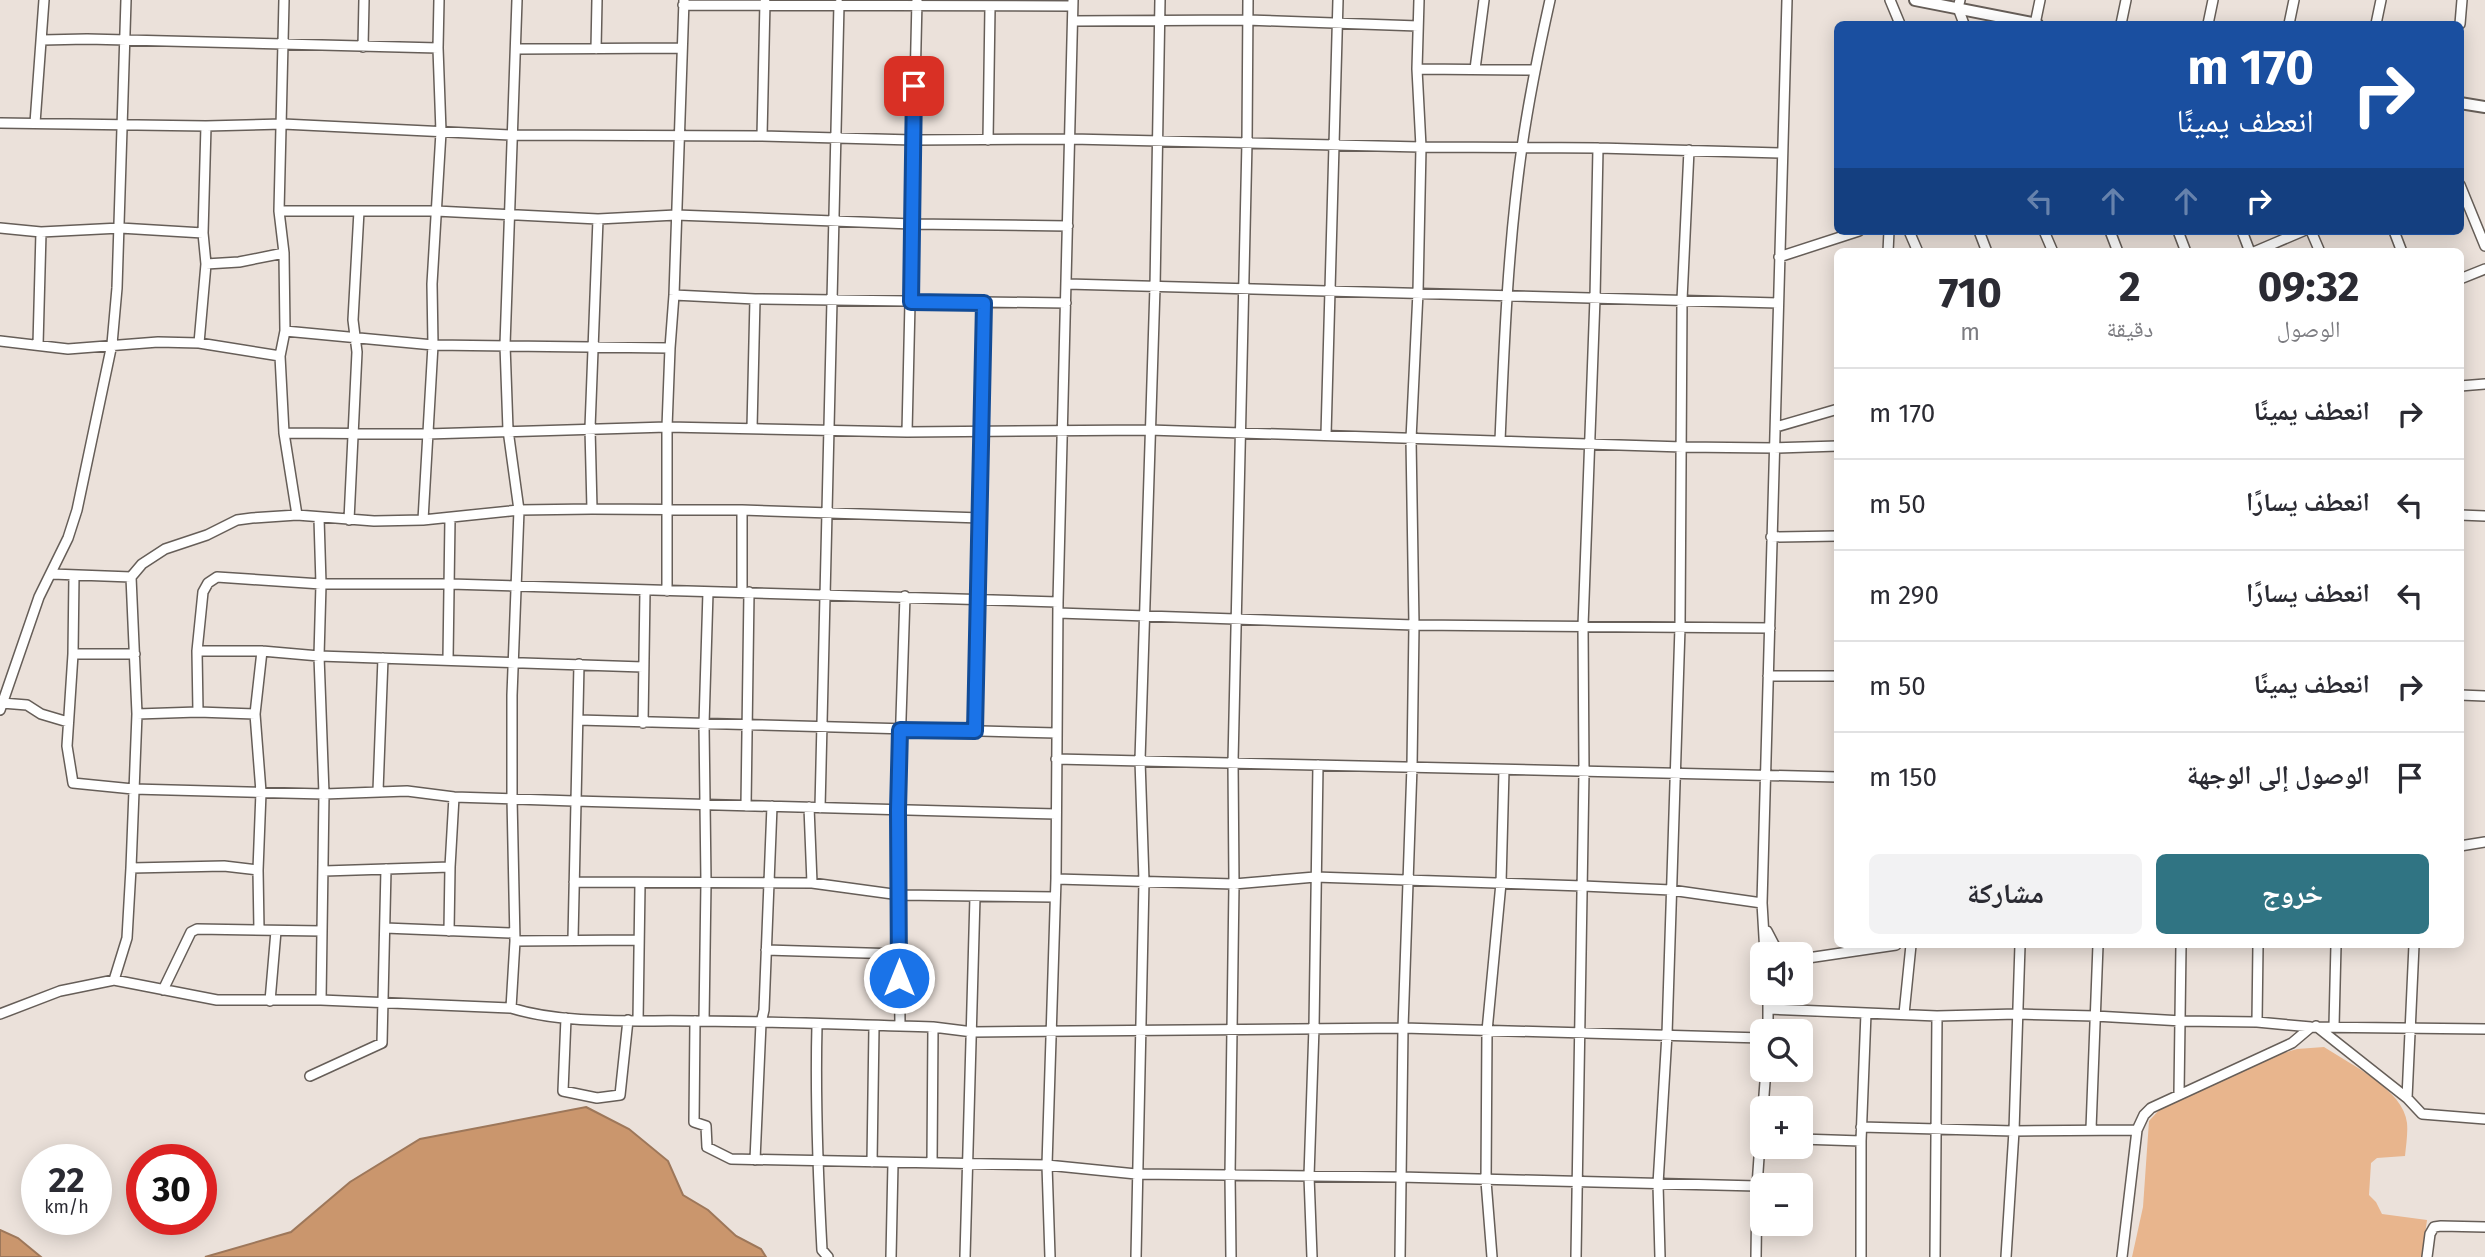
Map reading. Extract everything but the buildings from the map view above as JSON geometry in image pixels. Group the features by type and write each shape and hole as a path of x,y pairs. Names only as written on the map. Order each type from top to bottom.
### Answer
{"street":[{"path":"35,123 44,0"},
{"path":"68,722 41,714 27,705 1,707 39,597 52,574 77,510 112,344 120,228 126,0"},
{"path":"284,0 279,211 284,253 285,331 280,356 284,433 297,515"},
{"path":"363,47 364,0"},
{"path":"423,520 441,132 439,0"},
{"path":"510,1008 514,937 513,661 519,510 508,430 505,345 517,0"},
{"path":"596,49 597,0"},
{"path":"1136,1257 1136,1174 1143,1029 1144,881 1140,760 1155,287 1160,0"},
{"path":"1231,1257 1233,762 1248,0"},
{"path":"1326,435 1338,0"},
{"path":"1400,1257 1403,1028 1412,766 1414,625 1411,439 1421,147 1417,69 1419,0"},
{"path":"1475,69 1483,0"},
{"path":"1500,442 1506,296 1521,149 1550,0"},
{"path":"1765,942 1762,903 1787,0"},
{"path":"1890,0 1899,21"},
{"path":"1915,0 1959,4 2024,21"},
{"path":"2036,21 2040,0"},
{"path":"2121,21 2126,0"},
{"path":"2209,21 2213,0"},
{"path":"2290,21 2294,0"},
{"path":"2377,21 2381,0"},
{"path":"2460,21 2462,0"},
{"path":"667,591 667,427 683,2 917,3 990,7 1072,3 1071,139 1058,602 1056,879 1047,1165 1050,1257"},
{"path":"762,136 765,3"},
{"path":"907,432 917,3"},
{"path":"820,808 839,4"},
{"path":"1959,4 1963,21"},
{"path":"988,140 990,7"},
{"path":"1073,21 1247,20 1418,26"},
{"path":"41,40 438,48"},
{"path":"516,49 682,48"},
{"path":"1417,69 1535,70"},
{"path":"2464,104 2485,107"},
{"path":"0,123 206,126 283,124 512,135 1157,140 1782,153"},
{"path":"199,343 206,264 203,233 206,126"},
{"path":"1576,1257 1583,886 1583,626 1598,148"},
{"path":"1660,1257 1658,1184 1667,1034 1680,627 1682,300 1689,150"},
{"path":"2464,195 2485,246"},
{"path":"279,211 436,211 598,219 676,215 835,222 1068,226"},
{"path":"349,520 357,352 354,338 359,211"},
{"path":"592,509 590,428 598,219"},
{"path":"0,228 41,232 120,228 203,233"},
{"path":"38,345 41,232"},
{"path":"1779,257 1847,235"},
{"path":"2262,248 2293,235"},
{"path":"206,264 239,262 284,253"},
{"path":"2464,277 2485,269"},
{"path":"1067,284 1778,303"},
{"path":"674,295 755,299 1066,303"},
{"path":"752,428 755,299"},
{"path":"975,731 984,303"},
{"path":"285,331 433,345 670,348"},
{"path":"0,341 68,349 112,344 199,343 280,356"},
{"path":"2464,386 2485,384"},
{"path":"1776,427 1834,411"},
{"path":"284,433 427,433 667,427 907,432 1149,430 1683,447 1834,446"},
{"path":"52,574 131,577 152,556 165,549 207,536 237,520 297,515 349,520 423,520 519,510 667,509 981,518"},
{"path":"742,510 746,592 746,806"},
{"path":"2464,515 2485,516"},
{"path":"319,518 319,656 324,794 321,1000"},
{"path":"448,659 450,518"},
{"path":"1771,537 1834,536"},
{"path":"74,575 73,654 67,746 73,783 133,789 324,794 407,791 454,797 705,806 1056,814"},
{"path":"114,980 127,938 131,868 137,714 131,577"},
{"path":"198,712 197,651 203,592 208,583 217,577 321,584 450,584 645,592 746,592 1058,602"},
{"path":"643,723 645,592"},
{"path":"708,592 704,724 706,882 694,1122 706,1126 707,1147 731,1159 755,1160 1047,1165 1136,1174 1750,1186"},
{"path":"900,1026 898,810 905,596"},
{"path":"1058,613 1414,625 1770,628"},
{"path":"197,651 261,651 319,656 643,667"},
{"path":"259,930 261,792 255,714 261,651"},
{"path":"73,654 135,654"},
{"path":"378,791 383,657"},
{"path":"573,939 579,664"},
{"path":"1768,676 1834,676"},
{"path":"2464,695 2485,696"},
{"path":"137,714 255,714"},
{"path":"578,720 1056,733"},
{"path":"1056,759 1834,777"},
{"path":"1312,1257 1309,1176 1318,765"},
{"path":"1492,1257 1486,1181 1487,1031 1500,883 1504,770"},
{"path":"449,931 454,797"},
{"path":"755,1160 772,806"},
{"path":"809,807 812,883"},
{"path":"2464,845 2485,842"},
{"path":"131,868 224,866 258,870"},
{"path":"324,871 450,867"},
{"path":"310,1076 382,1043 386,869"},
{"path":"1056,879 1234,884 1315,877 1500,883 1671,890 1762,903"},
{"path":"574,882 812,883 900,895 1054,897"},
{"path":"566,1018 563,1091 597,1098 620,1095 633,1020 640,884"},
{"path":"965,1257 975,897"},
{"path":"1764,924 1773,942"},
{"path":"386,928 514,937 638,940"},
{"path":"163,990 191,932 197,929 322,931"},
{"path":"270,1001 276,931"},
{"path":"1813,957 1872,948"},
{"path":"1904,1014 1911,948"},
{"path":"2006,1257 2014,1131 2020,948"},
{"path":"2091,1129 2098,948"},
{"path":"2179,1094 2181,948"},
{"path":"2257,1023 2258,948"},
{"path":"2333,1026 2336,948"},
{"path":"2407,1098 2414,948"},
{"path":"766,950 899,954"},
{"path":"0,1014 60,991 114,980 217,1000 321,1000 510,1008 566,1018 933,1027 973,1032 1314,1027 1750,1037"},
{"path":"1769,1005 1769,1019"},
{"path":"1769,1009 1937,1016 2095,1016 2314,1027 2485,1029"},
{"path":"1861,1257 1861,1127 1866,1013"},
{"path":"1935,1257 1937,1016"},
{"path":"817,1025 817,1162 822,1250 828,1257"},
{"path":"872,1162 874,1027"},
{"path":"932,1163 933,1027"},
{"path":"2122,1257 2137,1130 2144,1115 2151,1108 2179,1094 2292,1043 2314,1027"},
{"path":"2314,1027 2407,1098 2422,1114 2485,1119"},
{"path":"1861,1127 2014,1131 2137,1130"},
{"path":"1813,1139 1861,1141"},
{"path":"891,1257 893,1163"},
{"path":"2427,1257 2430,1234 2434,1227 2485,1227"},
{"path":"1756,1236 1756,1257"}],"shaded area":[{"path":"2324,1047 2374,1079 2404,1111 2407,1123 2405,1156 2377,1158 2371,1163 2369,1195 2382,1214 2427,1220 2422,1257 2132,1257 2143,1207 2149,1121 2161,1108 2261,1060 2297,1049"},
{"path":"586,1107 629,1129 668,1161 683,1195 708,1210 736,1236 761,1249 766,1257 205,1257 291,1232 350,1182 420,1139"},
{"path":"0,1230 18,1238 41,1257 0,1257"}],"route":[{"path":"899,978 900,730 975,731 981,518 984,303 911,302 914,86"}]}
